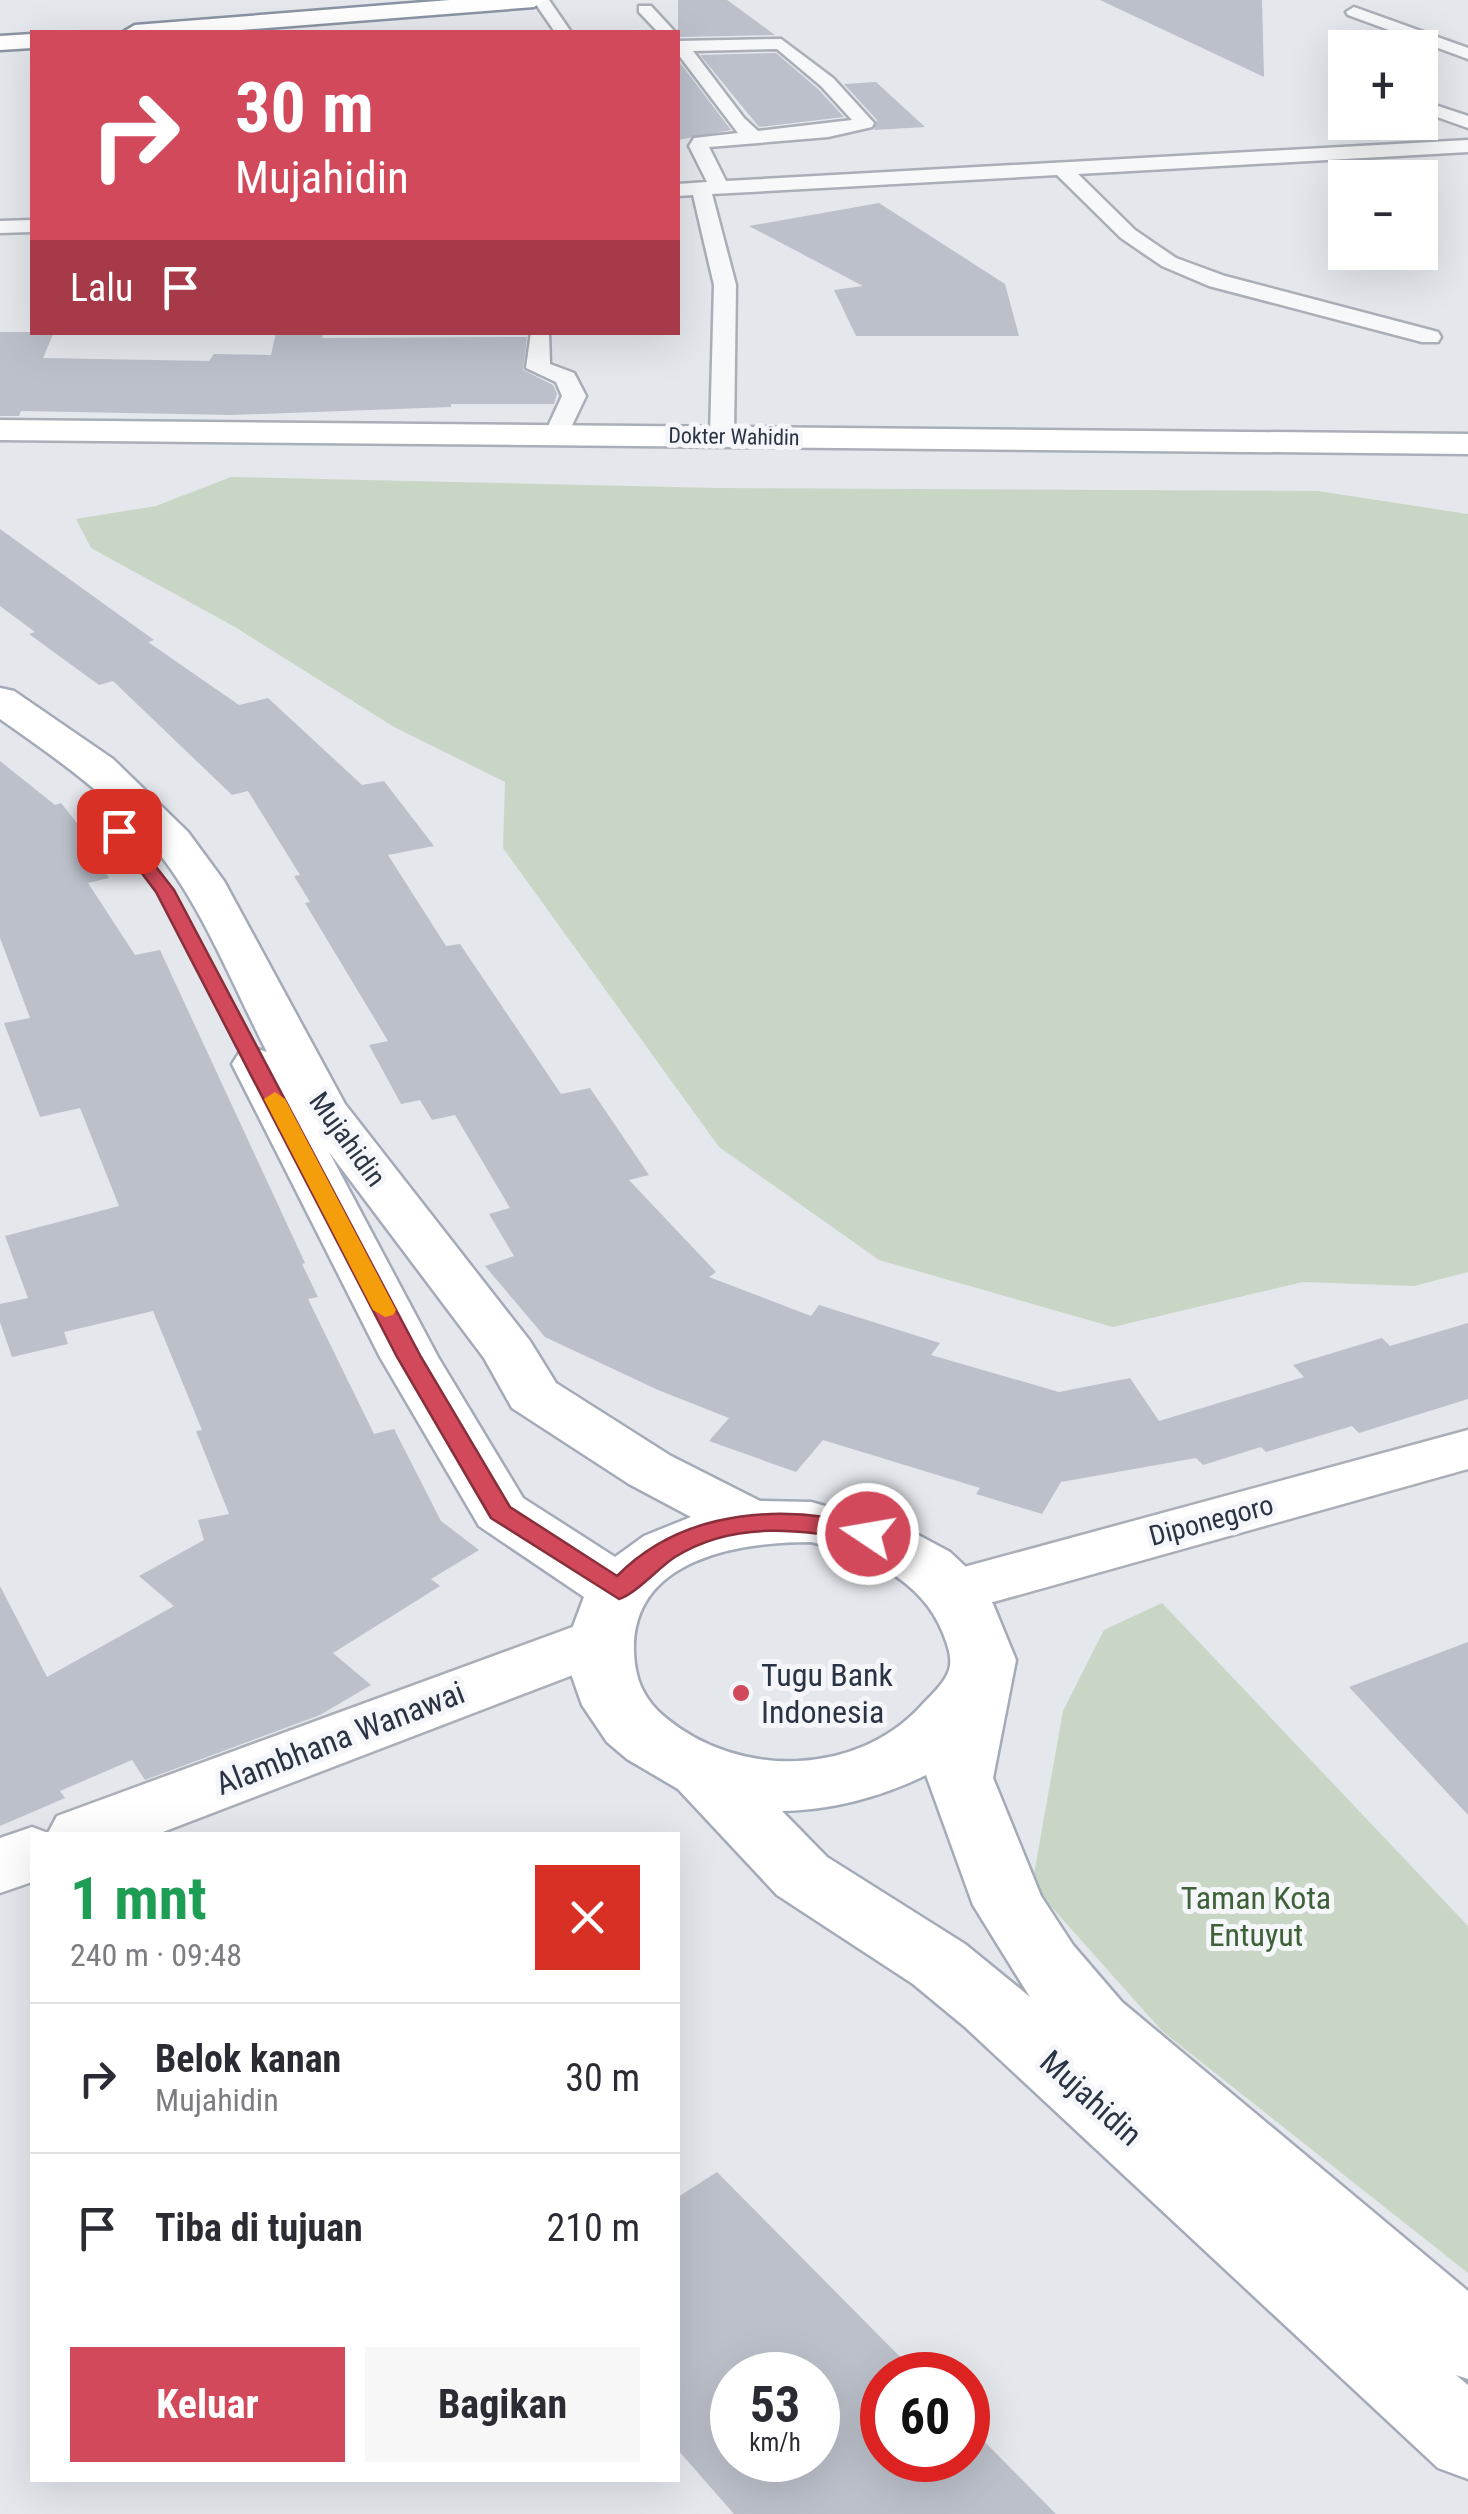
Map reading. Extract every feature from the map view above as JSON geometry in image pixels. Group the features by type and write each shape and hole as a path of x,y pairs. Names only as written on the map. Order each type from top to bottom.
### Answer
{"main road":[{"path":"161,30 579,0"},
{"path":"209,30 538,1"},
{"path":"0,45 30,43"},
{"name":"Dokter Wahidin","path":"0,430 1468,444"},
{"name":"Mujahidin","path":"0,700 98,768 172,841 201,881 322,1108 510,1354 533,1395 650,1470 752,1522"},
{"name":"Mujahidin","path":"0,736 100,812 165,890 409,1357 500,1512 608,1616"},
{"name":"Diponegoro","path":"954,1591 1468,1449"},
{"path":"752,1522 811,1522 868,1534 917,1558 954,1591 984,1657 981,1676 946,1725 911,1754 865,1774 812,1784 758,1784 703,1772 644,1739 606,1693 608,1616 644,1565 675,1546 712,1531 752,1522"},
{"name":"Alambhana Wanawai","path":"89,1832 608,1616"},
{"name":"Mujahidin","path":"981,1676 959,1778 1010,1905 1048,1965 1096,2023 1468,2342"},
{"name":"Mujahidin","path":"703,1772 802,1876 940,1964 991,2006 1468,2440"},
{"path":"0,1866 30,1855"}],"street":[{"path":"538,1 561,30"},
{"path":"645,9 665,30"},
{"path":"1354,12 1468,54"},
{"path":"680,41 781,44 866,123 828,131 701,142 699,146 710,188 725,286 722,436"},
{"path":"680,48 737,122 754,137"},
{"path":"1438,111 1468,122"},
{"path":"680,190 1468,146"},
{"path":"1060,167 1128,234 1169,262 1216,281 1430,337"},
{"path":"0,227 30,226"},
{"path":"540,336 538,368 566,378 574,396 556,434"}],"green space":[{"path":"231,477 718,488 1318,491 1468,514 1468,1272 1414,1286 1303,1282 1113,1327 879,1260 719,1147 503,848 505,782 394,727 235,627 91,548 76,519 156,506"},
{"name":"Taman Kota Entuyut","path":"1162,1603 1468,1926 1468,2273 1162,2031 1032,1885 1063,1711 1104,1630"}],"building":[{"path":"678,0 727,0 775,35 680,37"},
{"path":"1100,0 1262,0 1264,77"},
{"path":"776,53 844,117 759,127 700,55"},
{"path":"680,63 731,130 680,140"},
{"path":"876,82 925,127 874,130 877,120 844,84"},
{"path":"879,203 1005,284 1019,336 856,336 834,290 863,286 749,226"},
{"path":"0,332 53,335 43,358 209,361 214,354 271,355 275,335 527,337 523,370 553,385 557,394 554,404 451,404 232,415 21,411 19,416 0,416"},
{"path":"0,529 154,640 148,642 239,705 268,698 362,785 384,781 434,846 388,855 446,946 460,944 561,1094 590,1088 649,1175 629,1180 716,1272 709,1277 811,1316 819,1305 940,1343 931,1355 1059,1392 1130,1378 1159,1421 1304,1377 1293,1365 1382,1338 1390,1346 1468,1323 1468,1399 1359,1433 1352,1426 1266,1452 1261,1447 1203,1465 1196,1458 1061,1482 1042,1514 976,1494 980,1488 823,1440 796,1472 709,1441 729,1418 545,1337 485,1266 514,1256 489,1214 510,1208 455,1115 432,1120 420,1100 401,1104 369,1045 388,1041 305,903 310,902 294,876 300,875 248,791 232,795 113,681 99,685 29,634 35,632 0,606"},
{"path":"0,761 55,805 61,803 92,842 86,843 109,878 88,883 135,955 160,950 305,1263 302,1264 318,1297 308,1299 374,1434 394,1429 441,1521 479,1550 431,1579 440,1586 333,1653 371,1685 320,1715 145,1780 132,1760 60,1791 65,1798 0,1826 0,1586 47,1677 174,1606 139,1576 204,1540 198,1520 229,1514 196,1431 202,1430 153,1311 64,1332 68,1344 12,1357 0,1322 0,1304 28,1298 5,1236 119,1206 80,1108 40,1117 4,1023 30,1018 0,938"},
{"path":"1468,1642 1468,1815 1349,1687"},
{"path":"717,2172 895,2352 860,2352 860,2482 990,2482 990,2447 1056,2514 734,2514 680,2452 680,2196"}],"slow traffic":[{"path":"275,1099 385,1310"}],"place":[{"name":"Tugu Bank Indonesia","path":"741,1693"}],"route":[{"path":"119,831 165,890 409,1357 500,1512 619,1590 644,1565 675,1546 712,1531 752,1522 811,1522 868,1534"}]}
